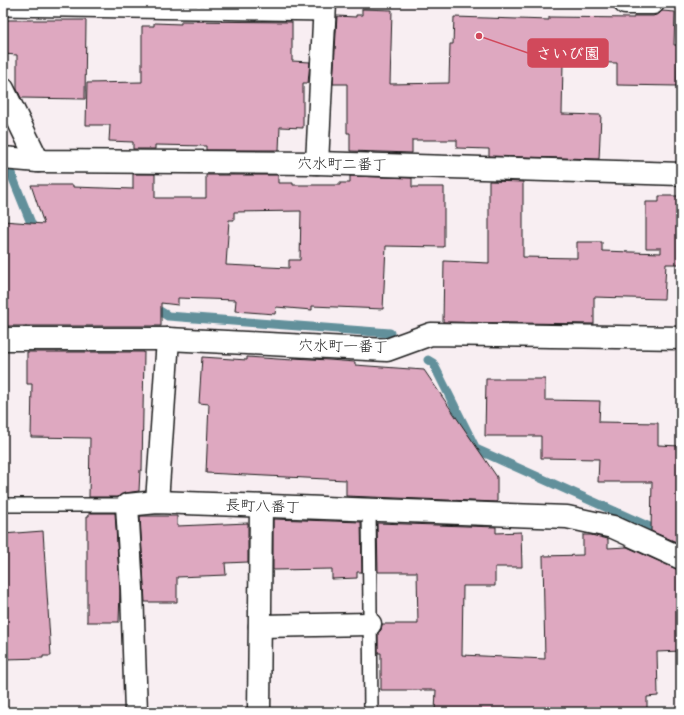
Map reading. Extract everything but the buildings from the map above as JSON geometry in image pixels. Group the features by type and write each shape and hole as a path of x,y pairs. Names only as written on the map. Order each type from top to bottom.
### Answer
{"street":[{"path":"625,3 653,3"},
{"path":"317,163 325,9"},
{"path":"3,89 38,161"},
{"name":"穴水町二番丁","path":"3,158 38,161 317,163 681,174"},
{"name":"穴水町一番丁","path":"3,339 168,339 387,350 431,334 681,338"},
{"path":"157,502 168,339"},
{"name":"長町八番丁","path":"127,505 157,502 567,516 613,527 681,558"},
{"path":"127,505 132,589 136,712"},
{"path":"259,712 261,506"},
{"path":"260,626 370,624"}],"lane":[{"path":"3,9 325,9"},
{"path":"3,505 127,505"},
{"path":"369,509 371,712"}],"waterway":[{"path":"10,171 35,233"},
{"path":"151,306 168,316 390,333"},
{"path":"428,360 433,363 476,449 681,541"}],"place":[{"name":"さいび園","path":"479,36"}]}
